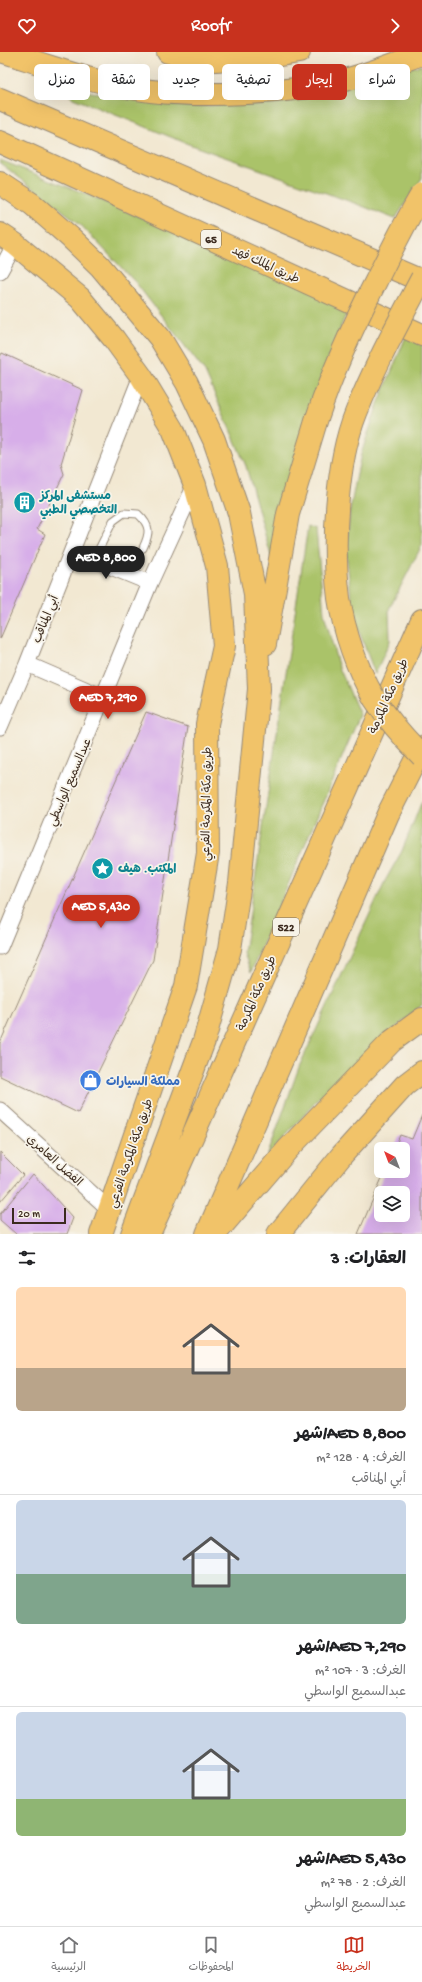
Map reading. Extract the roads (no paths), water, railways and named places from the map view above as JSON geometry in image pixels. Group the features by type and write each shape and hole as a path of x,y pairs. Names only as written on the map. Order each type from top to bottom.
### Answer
{"main road":[{"path":"4,52 83,77 150,90 194,92 262,92 332,83 422,54"},
{"path":"168,52 215,60 268,57 299,52"},
{"path":"0,99 422,281"},
{"name":"طريق الملك فهد","path":"0,142 422,335"},
{"path":"0,183 32,204 100,266 160,338 187,383 214,440 239,512 255,594 259,688"},
{"path":"132,1234 204,1041 230,949 240,883 259,688 288,514 330,378 348,336 406,222 422,194"},
{"name":"طريق مكة المكرمة الفرعي","path":"7,239 80,298 114,339 141,376 173,429 195,485 217,566 224,646 207,724 208,853 186,986 102,1234"},
{"path":"422,278 390,338 355,414 345,454 339,492 336,530 339,598 346,630 357,662 374,697 395,728 422,756"},
{"name":"طريق مكة المكرمة","path":"149,1234 422,620"},
{"path":"207,1234 388,814 422,747"},
{"path":"215,1234 288,1149 392,1041 422,1019"},
{"path":"278,1234 342,1155 405,1085 422,1072"}],"street":[{"path":"0,270 7,239"},
{"name":"أبي المناقب","path":"0,727 27,664 141,376"},
{"name":"عبدالسميع الواسطي","path":"0,947 150,584 195,485"},
{"path":"72,551 150,584"},
{"path":"27,664 103,697"},
{"name":"الفضل العامري","path":"0,1110 110,1210"}],"lane":[{"path":"93,561 113,521 124,513 138,514 145,521 149,534 143,548"}],"place":[{"name":"مستشفى المركز التخصصي الطبي","path":"25,502"},
{"name":"المكتب. هيف","path":"103,868"},
{"name":"مملكة السيارات","path":"90,1081"}]}
